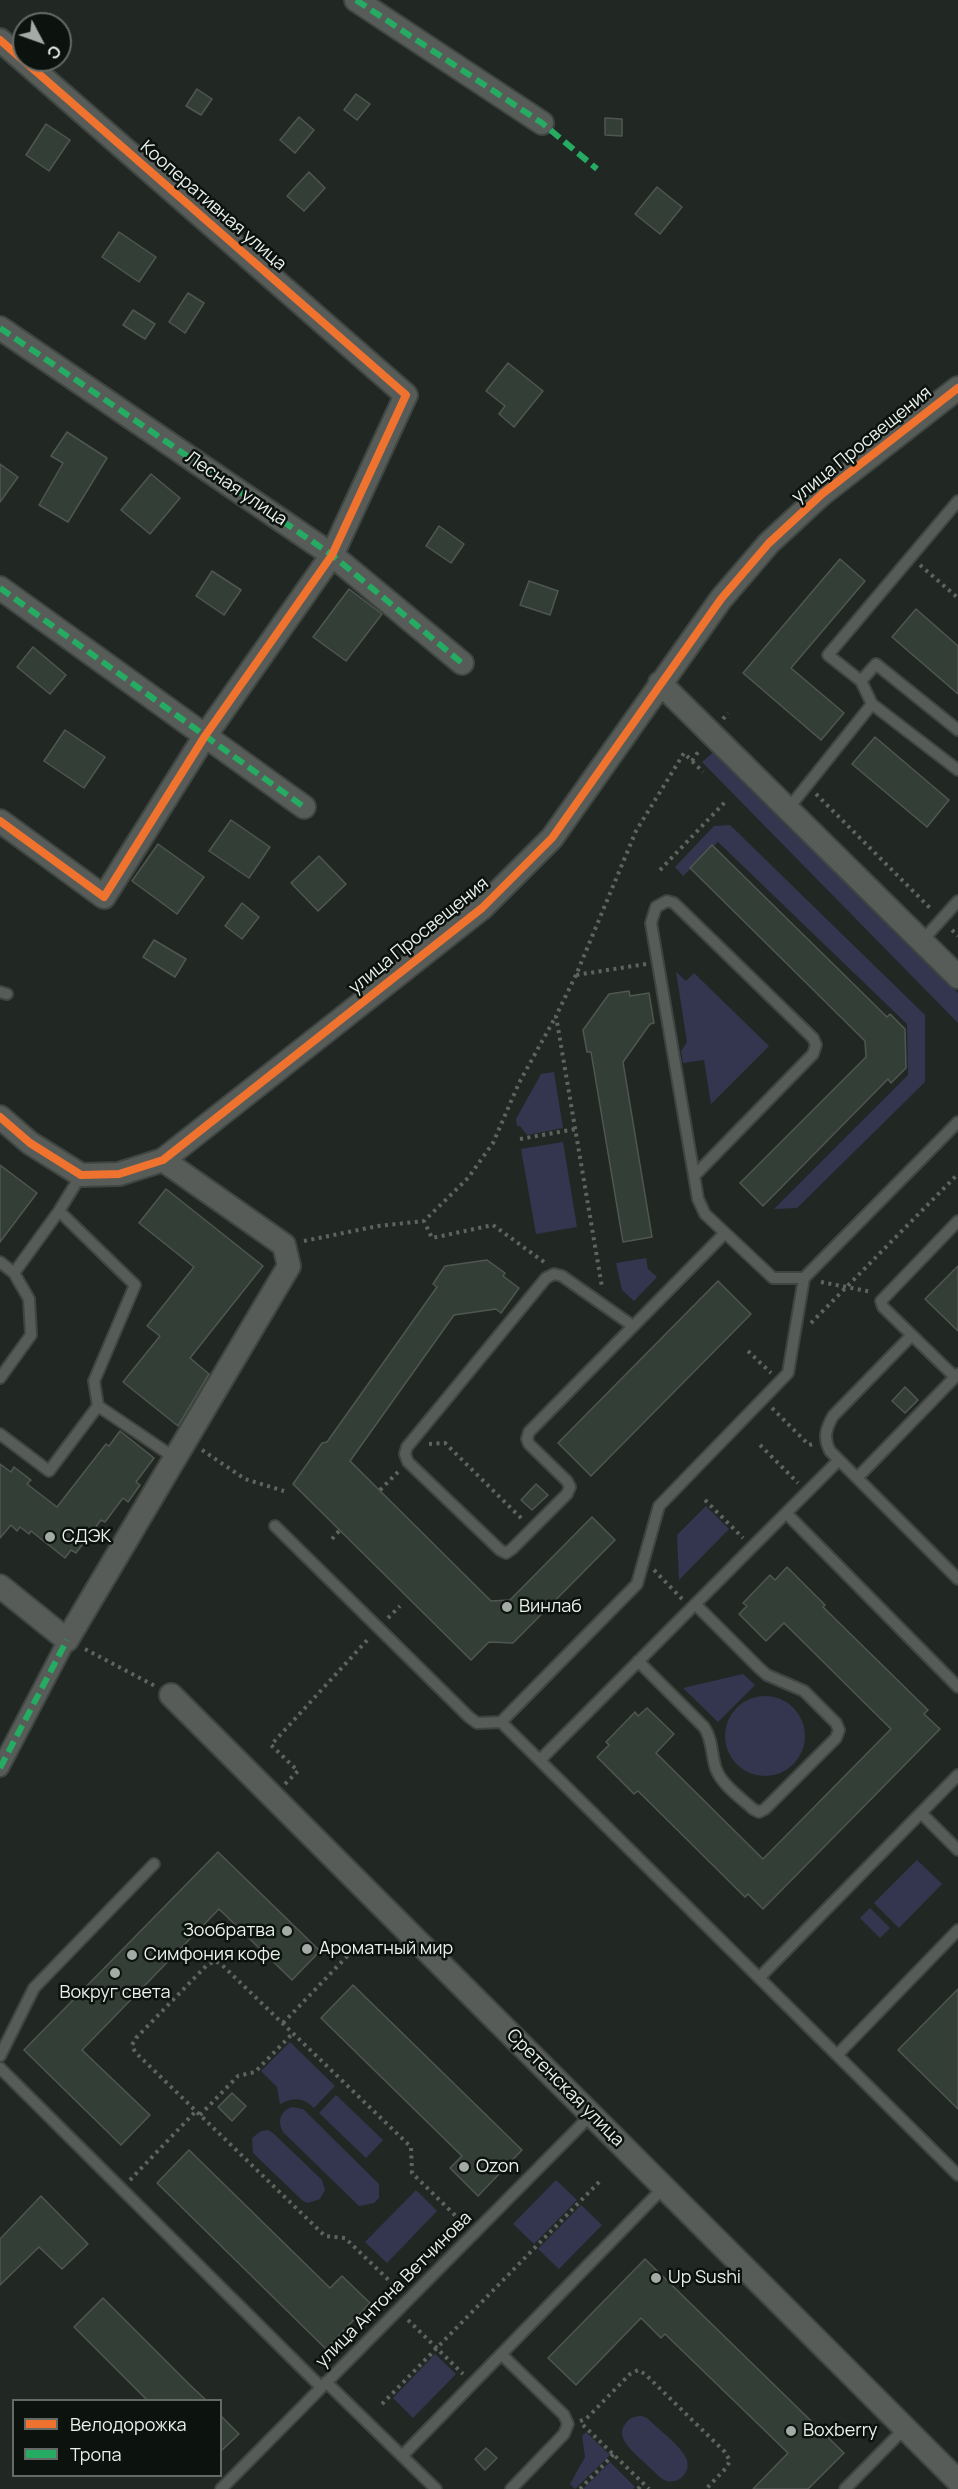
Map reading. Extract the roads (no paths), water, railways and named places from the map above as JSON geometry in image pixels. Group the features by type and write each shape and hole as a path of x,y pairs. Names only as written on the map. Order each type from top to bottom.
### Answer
{"street":[{"path":"356,0 542,123"},
{"name":"Кооперативная улица","path":"0,40 406,395 332,555"},
{"name":"Лесная улица","path":"0,328 332,555 462,663"},
{"name":"улица Просвещения","path":"81,1175 120,1174 163,1160 482,908 552,838 721,599 769,543 822,494 958,388"},
{"path":"0,821 104,897 205,736 332,555"},
{"path":"0,588 304,807"},
{"path":"660,683 958,977"},
{"path":"0,1117 30,1143 81,1175"},
{"path":"0,1768 67,1640 288,1266 284,1245 163,1160"},
{"path":"0,1586 67,1640"},
{"name":"Сретенская улица","path":"171,1695 958,2481"}],"lane":[{"path":"958,501 828,655 861,681 872,704 958,770"},
{"path":"861,681 876,664 958,730"},
{"path":"788,809 872,704"},
{"path":"694,1176 813,1053 816,1045 813,1038 674,903 667,901 656,907 651,923 694,1176 701,1206 725,1233 773,1278 804,1278"},
{"path":"922,941 958,901"},
{"path":"276,1526 469,1717 477,1723 501,1722 630,1593 637,1584 659,1506 781,1383 791,1366 804,1278 958,1122"},
{"path":"14,1273 81,1175"},
{"path":"0,1434 49,1471 98,1407 93,1381 135,1284 58,1211"},
{"path":"857,1478 957,1376 883,1307 881,1301 958,1221"},
{"path":"633,1326 562,1276 554,1274 546,1278 410,1444 405,1454 408,1462 500,1550 506,1553 512,1550 567,1494 570,1487 567,1481 529,1444 527,1439 529,1432 725,1233"},
{"path":"0,1262 14,1273 29,1299 31,1335 0,1378"},
{"path":"912,1335 833,1416 826,1429 825,1442 839,1460 958,1579"},
{"path":"98,1407 181,1450"},
{"path":"540,1760 839,1460"},
{"path":"786,1513 958,1687"},
{"path":"638,1661 704,1727 710,1738 716,1767 721,1778 753,1809 759,1812 765,1809 836,1738 839,1730 836,1723 804,1691 767,1675 693,1606"},
{"path":"501,1722 958,2175"},
{"path":"759,1978 958,1775"},
{"path":"921,1813 958,1850"},
{"path":"0,2056 34,1988 153,1864"},
{"path":"837,2055 958,1930"},
{"path":"0,2068 120,2189 436,2489"},
{"name":"улица Антона Ветчинова","path":"221,2489 591,2115"},
{"path":"402,2456 664,2187"},
{"path":"501,2354 564,2415 568,2424 564,2434 511,2489"},
{"path":"845,2489 905,2428"}],"place":[{"name":"СДЭК","path":"50,1537"},
{"name":"Винлаб","path":"507,1607"},
{"name":"Зообратва","path":"287,1931"},
{"name":"Ароматный мир","path":"307,1949"},
{"name":"Симфония кофе","path":"132,1955"},
{"name":"Вокруг света","path":"115,1973"},
{"name":"Ozon","path":"464,2167"},
{"name":"Up Sushi","path":"656,2278"},
{"name":"Boxberry","path":"791,2431"}]}
